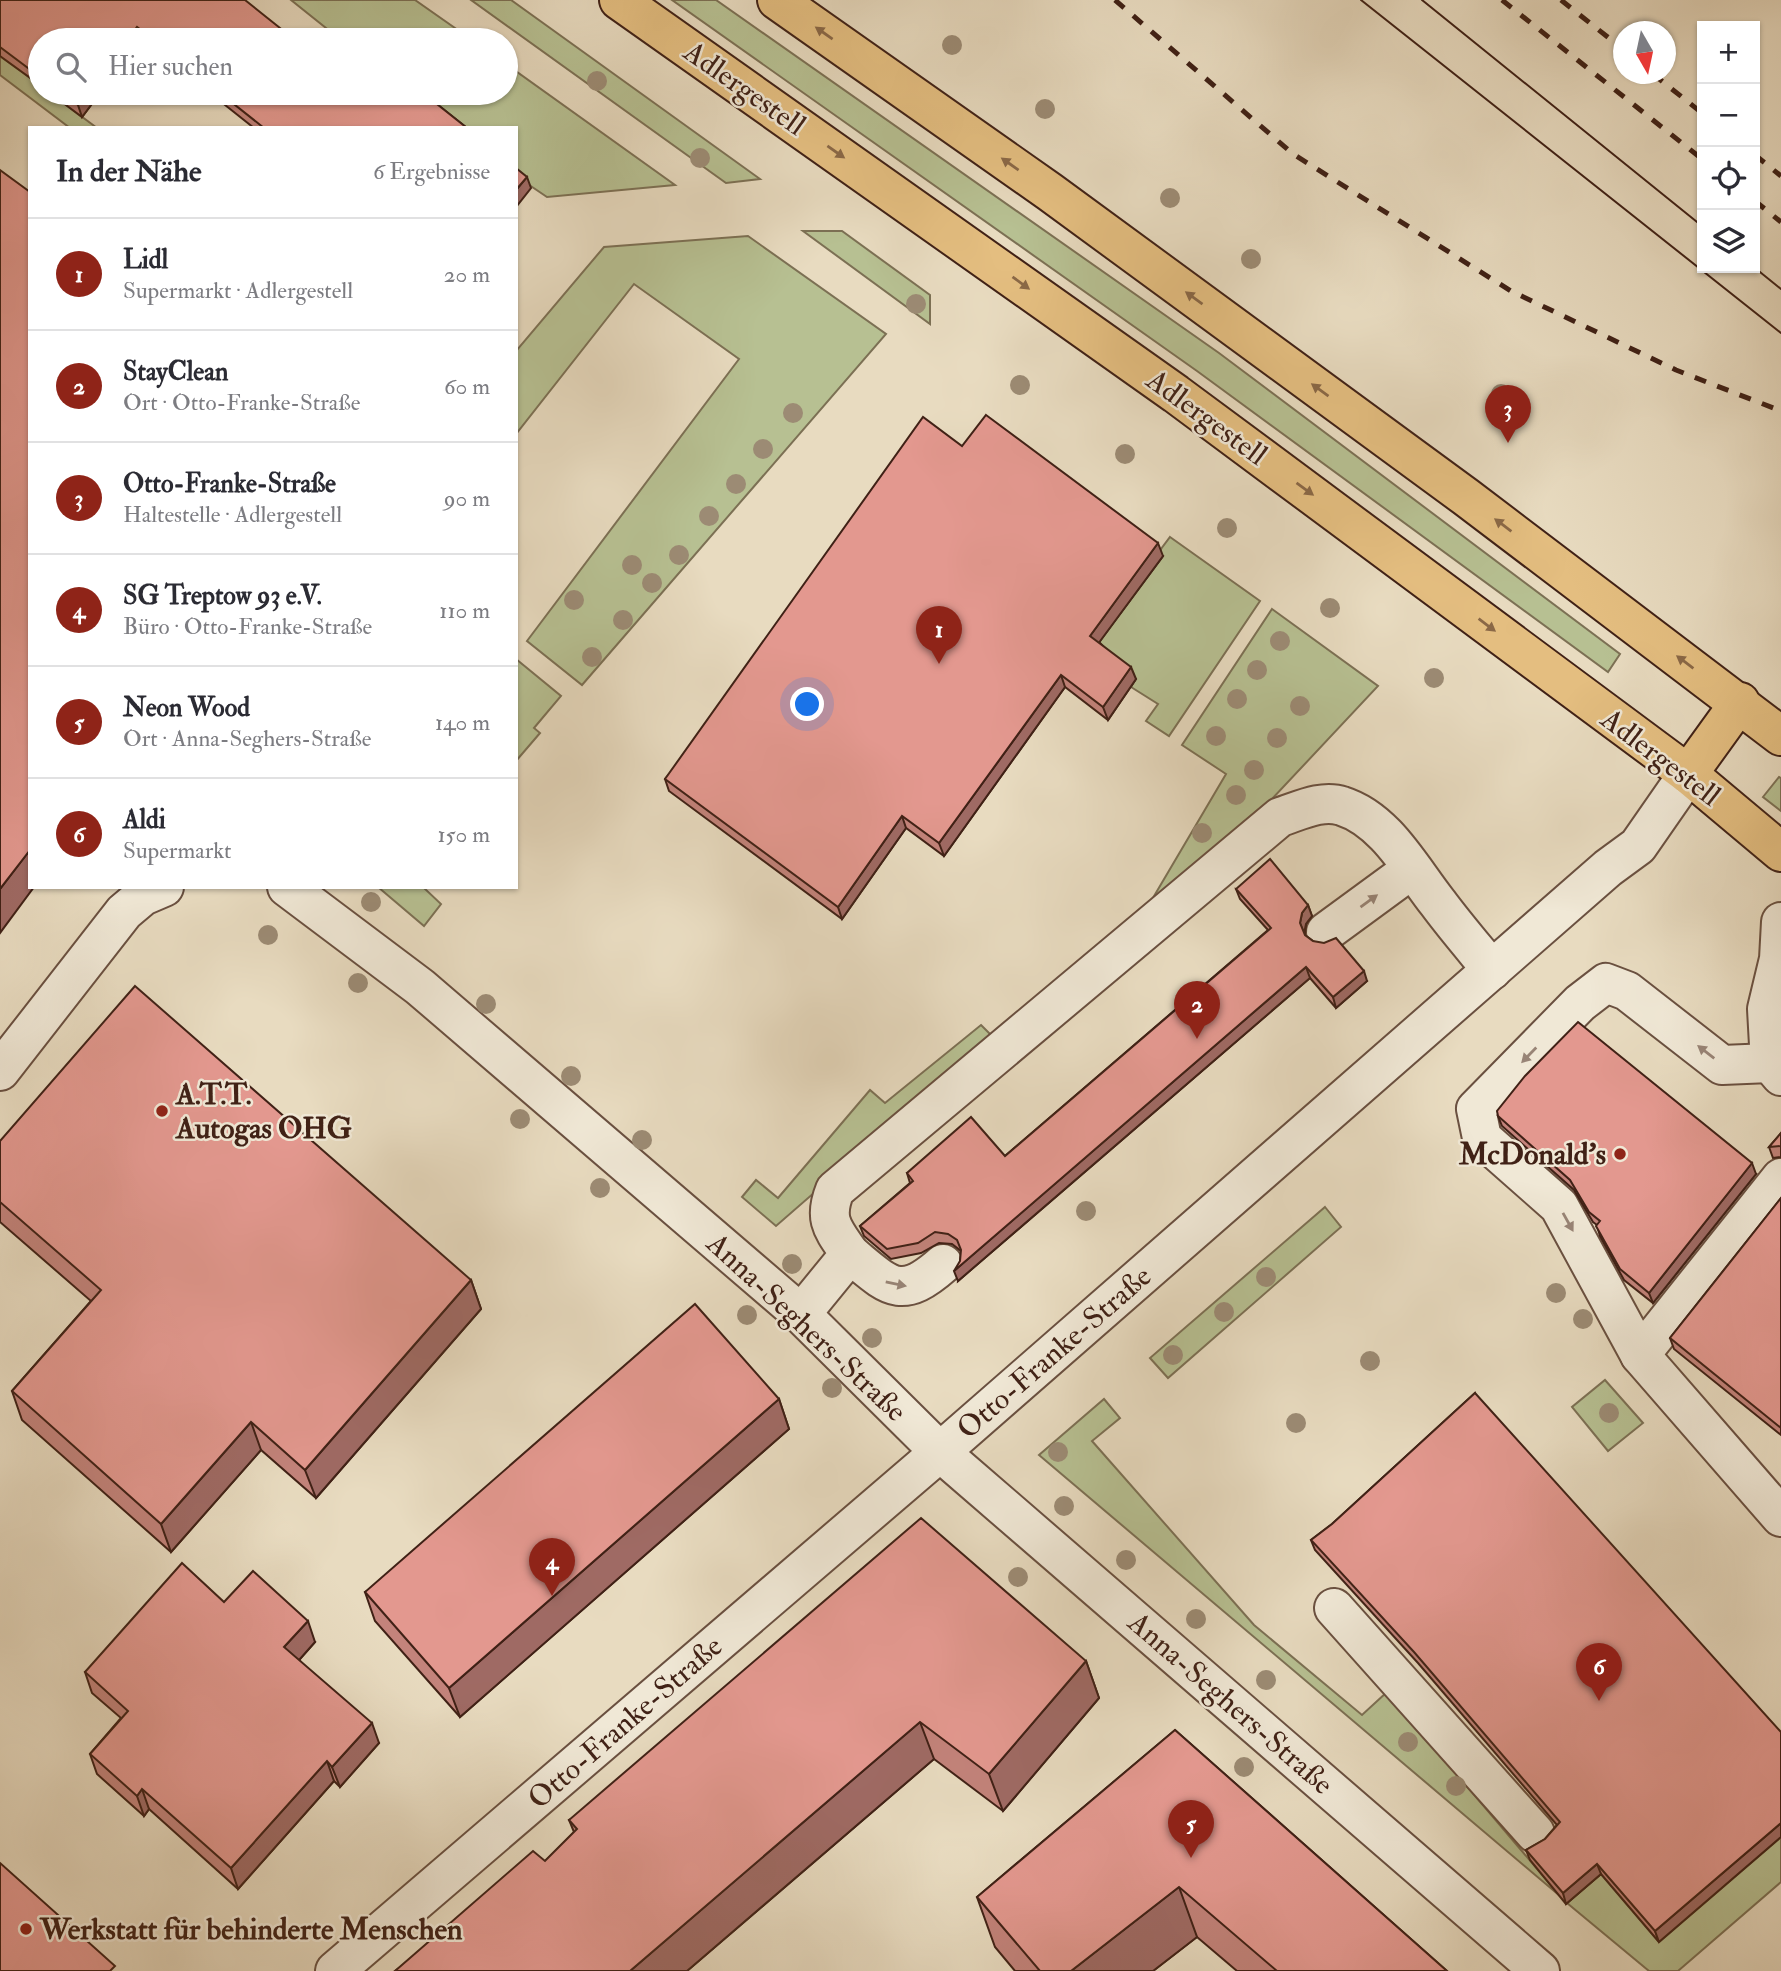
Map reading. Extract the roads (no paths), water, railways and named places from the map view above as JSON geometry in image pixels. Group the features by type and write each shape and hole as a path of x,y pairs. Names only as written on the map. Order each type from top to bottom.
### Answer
{"main road":[{"name":"Adlergestell","path":"619,0 1176,394 1688,774 1781,852"},
{"path":"777,0 1050,192 1466,497 1740,702 1781,736"},
{"name":"Otto-Franke-Straße","path":"1688,774 1740,702"}],"street":[{"name":"Otto-Franke-Straße","path":"335,1971 940,1452 1608,868 1638,846 1688,774"},
{"path":"943,1264 921,1283 901,1287 883,1280 850,1254 831,1226 828,1208 835,1190 1280,817 1318,805 1340,805 1357,813 1384,833 1492,970"},
{"path":"1326,932 1412,869"},
{"path":"0,1071 116,922 143,896 159,889"},
{"name":"Anna-Seghers-Straße","path":"290,889 420,987 801,1314 940,1452 1540,1971"},
{"path":"1781,922 1779,959 1767,1009 1775,1069 1722,1065 1627,991 1606,983 1580,1003 1476,1109 1482,1138 1559,1206 1640,1355 1781,1517"},
{"path":"1640,1355 1781,1178"},
{"path":"801,1314 850,1254"},
{"path":"1334,1608 1535,1833"}],"tram line":[{"path":"1361,0 1781,333"},
{"path":"1422,0 1697,222"},
{"path":"1760,272 1781,289"}],"railway":[{"path":"1115,0 1293,154 1511,291 1676,370 1781,411"},
{"path":"1502,0 1697,155"},
{"path":"1561,0 1613,41"},
{"path":"1666,84 1697,109"},
{"path":"1760,159 1781,176"},
{"path":"1760,205 1781,222"}],"place":[{"name":"Otto-Franke-Straße","path":"1508,443"},
{"name":"Lidl","path":"939,664"},
{"name":"StayClean","path":"1197,1039"},
{"name":"A.T.T. Autogas OHG","path":"162,1111"},
{"name":"McDonald's","path":"1620,1154"},
{"name":"SG Treptow 93 e.V.","path":"552,1596"},
{"name":"Aldi","path":"1599,1701"},
{"name":"Neon Wood","path":"1191,1858"},
{"name":"Werkstatt für behinderte Menschen","path":"26,1929"}]}
